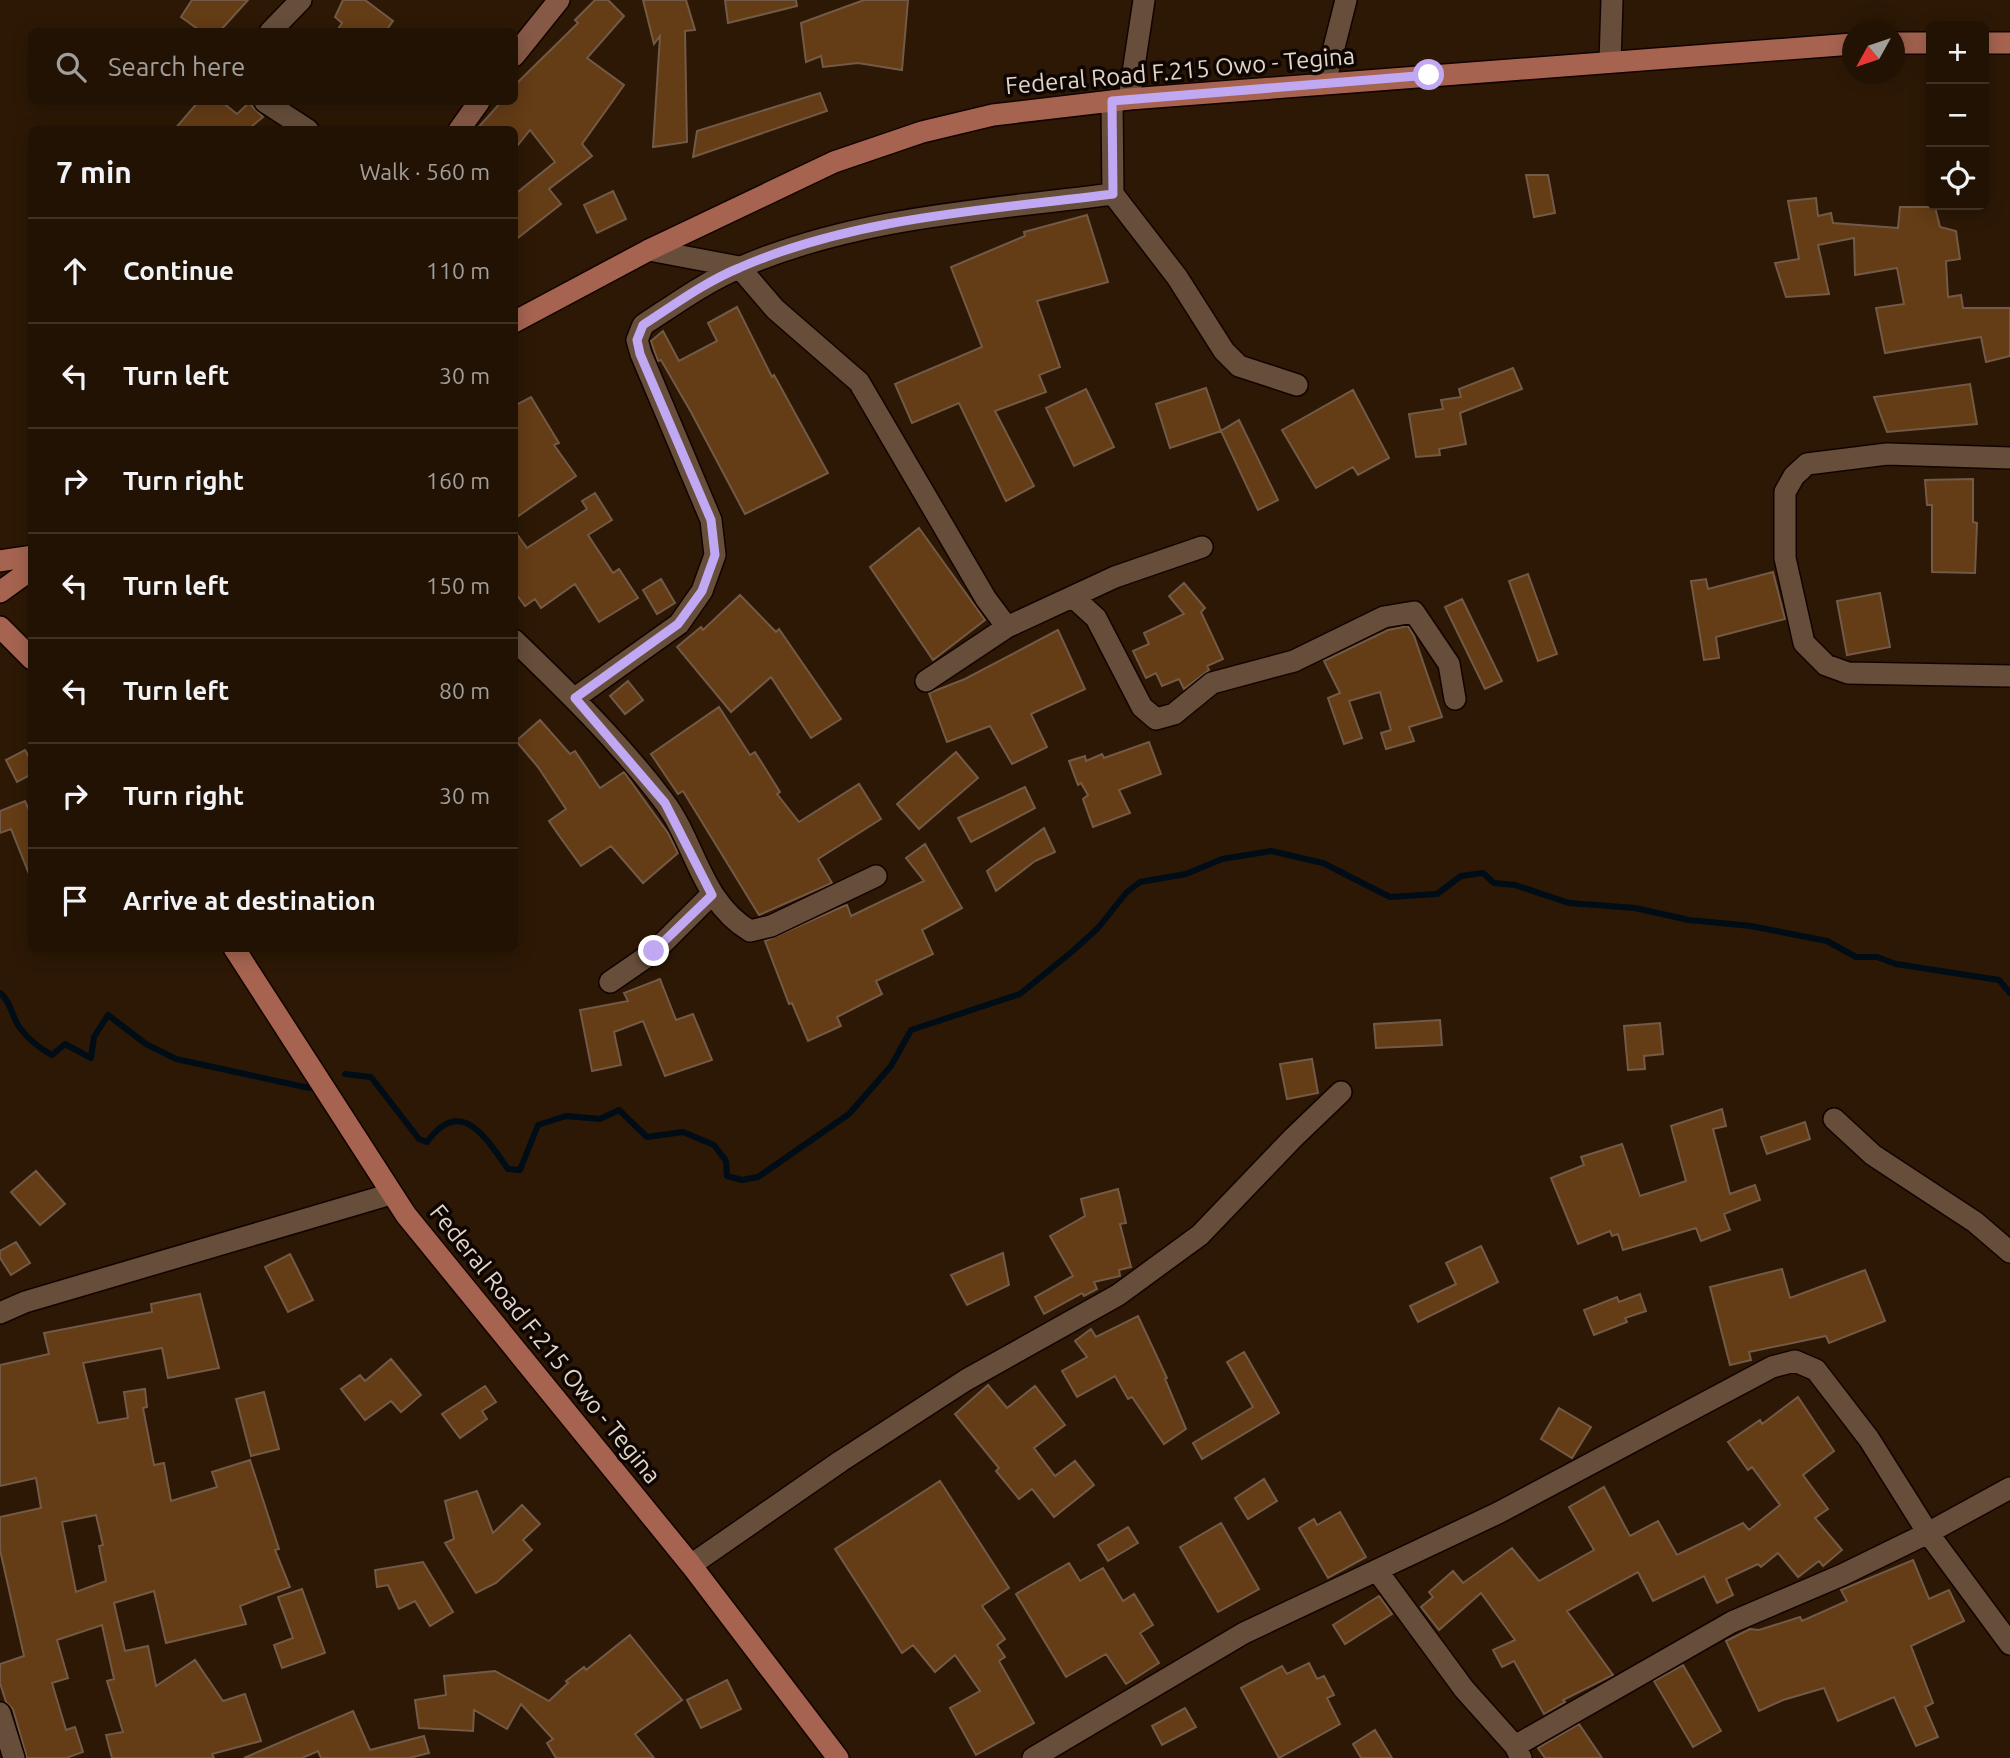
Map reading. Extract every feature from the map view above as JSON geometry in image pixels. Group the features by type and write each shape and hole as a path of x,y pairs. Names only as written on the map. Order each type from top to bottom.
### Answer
{"main road":[{"path":"518,51 559,0"},
{"path":"1905,43 1926,43"},
{"path":"1989,43 2010,43"},
{"name":"Federal Road F.215 Owo - Tegina","path":"518,319 649,250 834,162 922,132 993,115 1120,100 1325,83 1842,45"},
{"path":"462,126 477,105"},
{"path":"0,561 28,557"},
{"path":"0,592 28,572"},
{"path":"0,627 28,655"},
{"name":"Federal Road F.215 Owo - Tegina","path":"237,952 391,1194 495,1327 691,1564 838,1758"}],"street":[{"path":"274,28 302,0"},
{"path":"1144,0 1120,100 1113,194 1177,278 1224,351 1239,366 1297,385"},
{"path":"1325,83 1346,0"},
{"path":"1610,62 1612,0"},
{"path":"270,105 302,126"},
{"path":"575,698 678,624 702,591 715,555 711,520 640,354 637,340 643,325 739,267 835,234 951,215 1113,194"},
{"path":"649,250 739,267 775,309 859,382 870,396 986,599 1007,627"},
{"path":"2010,458 1887,454 1807,464 1794,476 1785,492 1786,558 1804,643 1826,664 1847,673 2010,676"},
{"path":"926,681 1007,627 1115,578 1202,547"},
{"path":"1073,597 1096,618 1142,706 1156,719 1174,713 1212,682 1294,661 1384,617 1414,612 1449,664 1455,699"},
{"path":"518,644 575,698 665,803 712,895 733,920 750,931 771,926 876,876"},
{"path":"610,982 654,951 712,895"},
{"path":"691,1564 966,1380 1118,1295 1190,1243 1341,1092"},
{"path":"1834,1119 1873,1155 1975,1222 2010,1252"},
{"path":"0,1313 25,1302 391,1194"},
{"path":"1033,1758 1244,1633 1378,1572 1620,1450 1772,1367 1795,1361 1816,1370 1869,1439 1928,1533 2010,1644"},
{"path":"1378,1572 1465,1689 1518,1752 1732,1622 1842,1575 1928,1533 2010,1488"},
{"path":"0,1713 14,1758"}],"building":[{"path":"192,0 248,0 223,28 196,28 181,17"},
{"path":"343,0 365,0 393,21 388,28 339,28 342,23 335,17"},
{"path":"595,0 608,0 624,16 587,58 624,85 582,144 592,156 549,189 561,204 518,238 518,192 555,162 530,130 518,145 518,126 480,126 498,105 518,105 518,82 578,23 575,20"},
{"path":"643,0 686,0 695,30 685,31 687,142 653,147 660,36 654,44"},
{"path":"725,0 796,0 797,6 728,23"},
{"path":"864,0 908,0 902,70 858,63 823,67 821,56 806,62 801,23"},
{"path":"820,93 827,111 693,157 697,131"},
{"path":"195,105 226,105 237,114 247,105 251,105 263,117 252,126 177,126"},
{"path":"1526,175 1548,175 1555,213 1534,217"},
{"path":"613,191 626,219 597,233 584,205"},
{"path":"1816,198 1818,216 1831,213 1833,223 1898,228 1900,207 1926,207 1926,210 1936,210 1940,227 1956,231 1960,259 1946,261 1948,297 1961,295 1963,308 2010,308 2010,356 1986,362 1981,337 1885,353 1876,308 1904,304 1897,268 1855,275 1854,238 1818,245 1829,294 1786,297 1775,263 1799,259 1788,201"},
{"path":"1087,215 1108,282 1037,301 1060,367 1039,375 1046,392 995,411 1034,486 1006,501 959,403 912,423 895,384 982,347 951,267 1025,236 1024,232"},
{"path":"737,307 772,377 774,375 828,473 745,514 691,412 661,360 658,361 651,341 663,331 679,361 717,341 708,323"},
{"path":"1513,368 1522,389 1460,413 1466,444 1439,449 1440,455 1416,457 1409,414 1443,409 1441,400 1461,397 1459,389"},
{"path":"1970,384 1977,424 1887,432 1874,397"},
{"path":"1206,388 1221,431 1170,448 1156,404"},
{"path":"1086,389 1114,447 1074,466 1046,408"},
{"path":"1353,390 1389,458 1358,475 1353,467 1316,488 1282,430"},
{"path":"531,397 559,443 554,445 576,476 518,516 518,404"},
{"path":"1239,420 1278,500 1258,510 1221,431"},
{"path":"1973,479 1973,522 1977,523 1975,573 1932,572 1932,505 1927,505 1925,480"},
{"path":"595,493 612,520 588,535 613,573 619,569 638,598 599,622 575,584 541,608 535,599 525,606 518,596 518,536 527,548 587,509 582,501"},
{"path":"919,528 985,620 933,660 870,567"},
{"path":"1773,572 1785,619 1716,637 1719,658 1704,660 1691,581 1706,579 1708,589"},
{"path":"1528,574 1557,654 1538,661 1509,581"},
{"path":"661,579 675,603 657,614 643,590"},
{"path":"1184,583 1205,608 1201,612 1223,659 1207,666 1209,670 1184,689 1179,679 1162,686 1156,673 1146,678 1133,651 1149,644 1144,633 1184,614 1169,596"},
{"path":"1880,593 1890,647 1847,655 1837,601"},
{"path":"740,595 776,632 779,629 841,719 811,738 771,677 731,712 677,647 701,627 703,630"},
{"path":"1462,599 1502,681 1485,689 1445,607"},
{"path":"1408,626 1414,636 1442,717 1409,727 1414,741 1386,749 1381,733 1391,730 1380,692 1349,701 1362,738 1344,744 1328,698 1340,693 1324,661 1388,630"},
{"path":"1058,630 1085,689 1031,714 1047,747 1012,764 990,726 947,742 929,693 965,679"},
{"path":"628,681 643,700 625,714 610,696"},
{"path":"719,707 750,755 755,752 780,792 777,794 799,822 859,784 881,819 818,859 832,883 759,915 683,791 678,794 651,754"},
{"path":"540,720 570,754 575,751 600,788 624,772 668,833 678,853 643,883 611,846 581,866 549,821 566,809 538,767 518,743 518,739"},
{"path":"1149,742 1161,774 1119,790 1130,813 1093,827 1083,799 1088,795 1081,783 1078,785 1069,761 1085,756 1086,761 1102,754 1104,758"},
{"path":"25,750 28,755 28,776 17,782 6,760"},
{"path":"956,752 978,778 919,829 897,804"},
{"path":"1025,787 1035,808 971,842 958,818"},
{"path":"25,801 28,808 28,872 11,829 0,833 0,811"},
{"path":"1044,828 1055,852 1035,861 996,891 987,871"},
{"path":"925,844 962,908 922,930 933,954 876,981 882,994 837,1017 841,1026 808,1041 792,1003 789,1004 765,941 847,905 851,916 924,881 906,858"},
{"path":"660,979 676,1020 693,1014 712,1060 665,1076 643,1021 614,1032 621,1065 592,1071 580,1010 628,1001 624,993"},
{"path":"1440,1020 1442,1045 1376,1048 1374,1024"},
{"path":"1660,1023 1663,1054 1644,1056 1645,1069 1628,1070 1624,1026"},
{"path":"1312,1059 1318,1093 1287,1099 1280,1064"},
{"path":"1722,1109 1726,1126 1713,1129 1730,1194 1755,1185 1760,1200 1724,1214 1730,1230 1701,1241 1696,1228 1623,1250 1618,1234 1612,1236 1610,1231 1578,1244 1551,1178 1584,1165 1581,1157 1622,1144 1640,1196 1686,1181 1671,1126"},
{"path":"1805,1122 1810,1139 1767,1154 1761,1137"},
{"path":"36,1171 65,1204 40,1225 11,1192"},
{"path":"1118,1189 1126,1223 1120,1224 1131,1267 1119,1270 1120,1276 1094,1282 1097,1289 1084,1296 1082,1293 1044,1314 1035,1297 1073,1276 1050,1236 1085,1216 1081,1199"},
{"path":"16,1242 30,1263 11,1275 0,1258 0,1251"},
{"path":"1481,1246 1498,1282 1418,1322 1410,1306 1456,1284 1446,1263"},
{"path":"1003,1253 1009,1285 967,1305 951,1275"},
{"path":"290,1254 313,1300 288,1312 265,1267"},
{"path":"1782,1269 1790,1298 1865,1270 1885,1321 1829,1343 1826,1336 1749,1352 1751,1360 1730,1365 1710,1287"},
{"path":"200,1294 219,1368 168,1378 162,1348 83,1363 98,1423 128,1418 124,1392 145,1389 147,1407 143,1408 154,1465 164,1463 171,1501 217,1487 212,1472 250,1460 279,1549 275,1550 290,1587 240,1606 246,1624 166,1643 154,1591 114,1603 125,1651 148,1646 156,1686 195,1660 223,1701 245,1694 261,1741 212,1754 214,1758 112,1758 106,1735 123,1732 107,1681 114,1679 102,1625 57,1640 68,1678 52,1683 66,1730 75,1727 83,1752 66,1758 27,1758 13,1709 6,1702 0,1683 0,1664 24,1656 0,1550 0,1517 41,1508 36,1478 0,1486 0,1365 49,1354 44,1333 152,1312 151,1304","holes":["96,1515 103,1545 99,1546 106,1581 76,1592 62,1522"]},
{"path":"1640,1294 1646,1311 1625,1318 1627,1322 1594,1335 1584,1310 1617,1297 1619,1302"},
{"path":"1138,1316 1167,1378 1165,1379 1186,1429 1164,1444 1132,1397 1128,1399 1115,1376 1077,1397 1062,1371 1087,1357 1075,1341 1091,1329 1096,1337"},
{"path":"1244,1352 1279,1413 1202,1459 1193,1443 1253,1407 1227,1362"},
{"path":"391,1359 421,1395 401,1412 391,1401 365,1420 341,1389 360,1375 365,1381"},
{"path":"988,1385 1007,1408 1035,1386 1065,1425 1034,1448 1055,1476 1075,1461 1094,1485 1054,1517 1032,1489 1019,1499 996,1471 999,1468 955,1414"},
{"path":"485,1386 496,1402 482,1411 487,1419 460,1438 442,1414"},
{"path":"264,1392 279,1449 251,1456 236,1399"},
{"path":"1798,1397 1834,1451 1803,1475 1828,1509 1815,1518 1842,1550 1823,1566 1819,1561 1798,1577 1778,1553 1761,1567 1758,1564 1726,1579 1733,1595 1717,1603 1704,1576 1653,1601 1638,1572 1567,1611 1613,1675 1563,1700 1565,1702 1544,1714 1514,1661 1502,1667 1493,1650 1515,1640 1481,1593 1439,1630 1421,1607 1433,1597 1429,1592 1453,1571 1463,1583 1512,1548 1539,1581 1594,1550 1569,1507 1604,1487 1630,1536 1658,1521 1677,1555 1743,1523 1749,1530 1780,1505 1752,1467 1748,1470 1728,1442 1760,1420 1762,1424"},
{"path":"1559,1408 1591,1427 1572,1458 1541,1439"},
{"path":"1264,1479 1277,1501 1248,1519 1235,1498"},
{"path":"940,1481 1009,1588 982,1606 1005,1639 997,1645 1005,1657 999,1661 1034,1723 976,1755 950,1708 980,1691 955,1655 935,1672 913,1645 902,1653 835,1549"},
{"path":"477,1491 493,1533 522,1505 540,1524 523,1540 532,1550 496,1583 476,1593 445,1543 454,1539 445,1501"},
{"path":"1340,1512 1366,1557 1328,1578 1299,1528 1314,1519 1317,1525"},
{"path":"1221,1523 1259,1589 1218,1612 1180,1547"},
{"path":"1128,1527 1138,1543 1108,1561 1098,1545"},
{"path":"1913,1560 1929,1599 1949,1590 1964,1621 1911,1646 1933,1703 1925,1707 1938,1737 1916,1746 1894,1697 1838,1721 1824,1688 1783,1700 1759,1711 1726,1641 1750,1629 1759,1630 1800,1617 1802,1621 1847,1601 1841,1590"},
{"path":"423,1562 453,1612 430,1626 415,1601 399,1609 388,1585 377,1587 375,1570"},
{"path":"1069,1563 1080,1581 1103,1568 1123,1601 1134,1594 1153,1625 1140,1633 1159,1663 1126,1684 1106,1654 1066,1677 1016,1594"},
{"path":"302,1589 325,1653 282,1668 274,1645 293,1638 278,1597"},
{"path":"1379,1596 1392,1614 1345,1644 1333,1625"},
{"path":"630,1635 682,1700 635,1734 654,1758 556,1758 547,1743 553,1739 521,1704 507,1729 474,1710 473,1731 419,1728 415,1700 446,1695 444,1676 495,1671 549,1701 568,1683 566,1681 584,1667 586,1670"},
{"path":"1309,1663 1317,1679 1324,1676 1334,1695 1327,1698 1340,1724 1279,1758 1241,1688 1282,1666 1287,1674"},
{"path":"1683,1665 1721,1731 1693,1747 1654,1681"},
{"path":"727,1680 741,1709 701,1728 687,1700"},
{"path":"1185,1708 1196,1727 1162,1745 1152,1726"},
{"path":"353,1711 370,1750 424,1736 429,1753 409,1758 321,1758 318,1751 302,1758 244,1758"},
{"path":"1579,1724 1602,1758 1545,1758 1538,1748"},
{"path":"1375,1730 1392,1758 1361,1758 1353,1744"}],"waterway":[{"path":"345,1074 371,1077 419,1139 427,1142 439,1128 451,1122 472,1126 482,1134 508,1169 520,1170 538,1125 566,1116 600,1119 619,1110 647,1137 683,1132 714,1145 726,1161 727,1176 742,1180 758,1177 849,1114 891,1066 911,1030 1020,994 1098,928 1126,893 1140,882 1186,874 1222,859 1271,851 1323,863 1390,897 1437,894 1461,876 1483,873 1494,883 1515,885 1569,903 1635,908 1689,920 1751,926 1827,941 1856,957 1877,957 1896,964 1999,980 2010,993"},
{"path":"0,993 7,1000 23,1032 52,1055 65,1044 91,1058 94,1037 108,1015 146,1044 176,1059 309,1088"}],"route":[{"path":"654,951 712,895 665,803 575,698 678,624 702,591 715,555 711,520 640,354 637,340 643,325 739,267 835,234 951,215 1113,194 1112,101 1429,75"}]}
